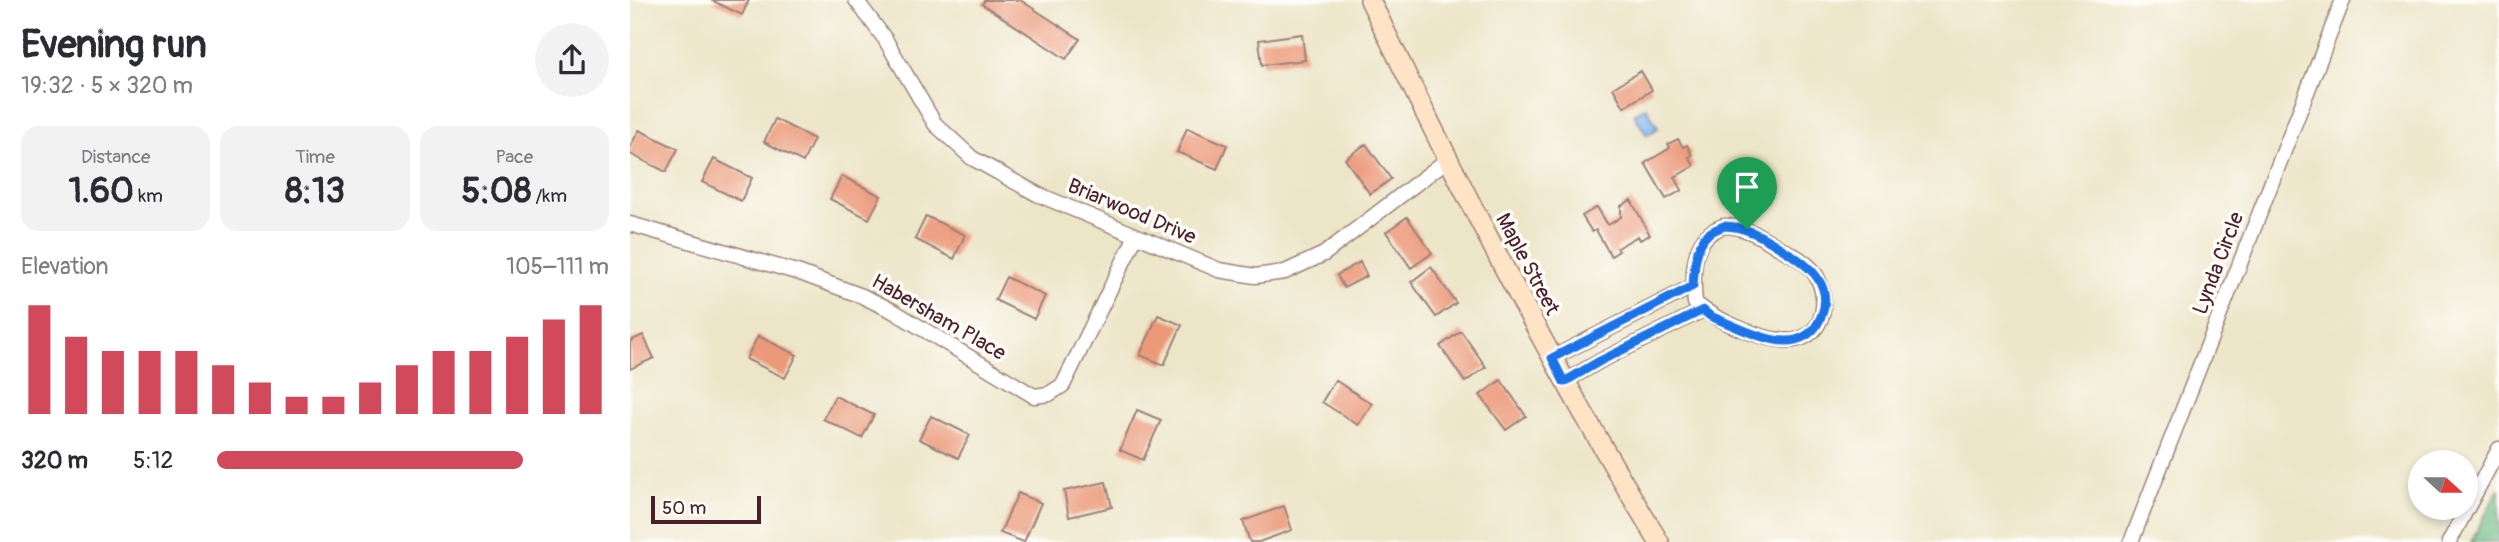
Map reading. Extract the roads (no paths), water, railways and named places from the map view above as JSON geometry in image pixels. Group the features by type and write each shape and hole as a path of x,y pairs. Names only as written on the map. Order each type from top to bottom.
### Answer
{"main road":[{"name":"Maple Street","path":"1370,0 1447,160 1564,382 1659,542"}],"street":[{"name":"Briarwood Drive","path":"856,0 885,39 935,124 972,158 1037,194 1219,270 1255,276 1285,272 1324,254 1447,160"},
{"name":"Lynda Circle","path":"2131,542 2343,0"},
{"name":"Habersham Place","path":"630,224 800,273 862,296 893,311 1034,396 1049,394 1063,386 1136,236"},
{"path":"1724,226 1747,229 1806,263 1821,283 1824,294 1823,309 1816,327 1808,335 1788,341 1776,340 1710,316 1703,310 1695,303 1693,274 1702,242 1708,234 1724,226"},
{"path":"1552,358 1693,286"},
{"path":"1564,382 1703,310"},
{"path":"2449,542 2499,449"}],"water":[{"path":"1646,107 1658,128 1647,135 1634,114"}]}
